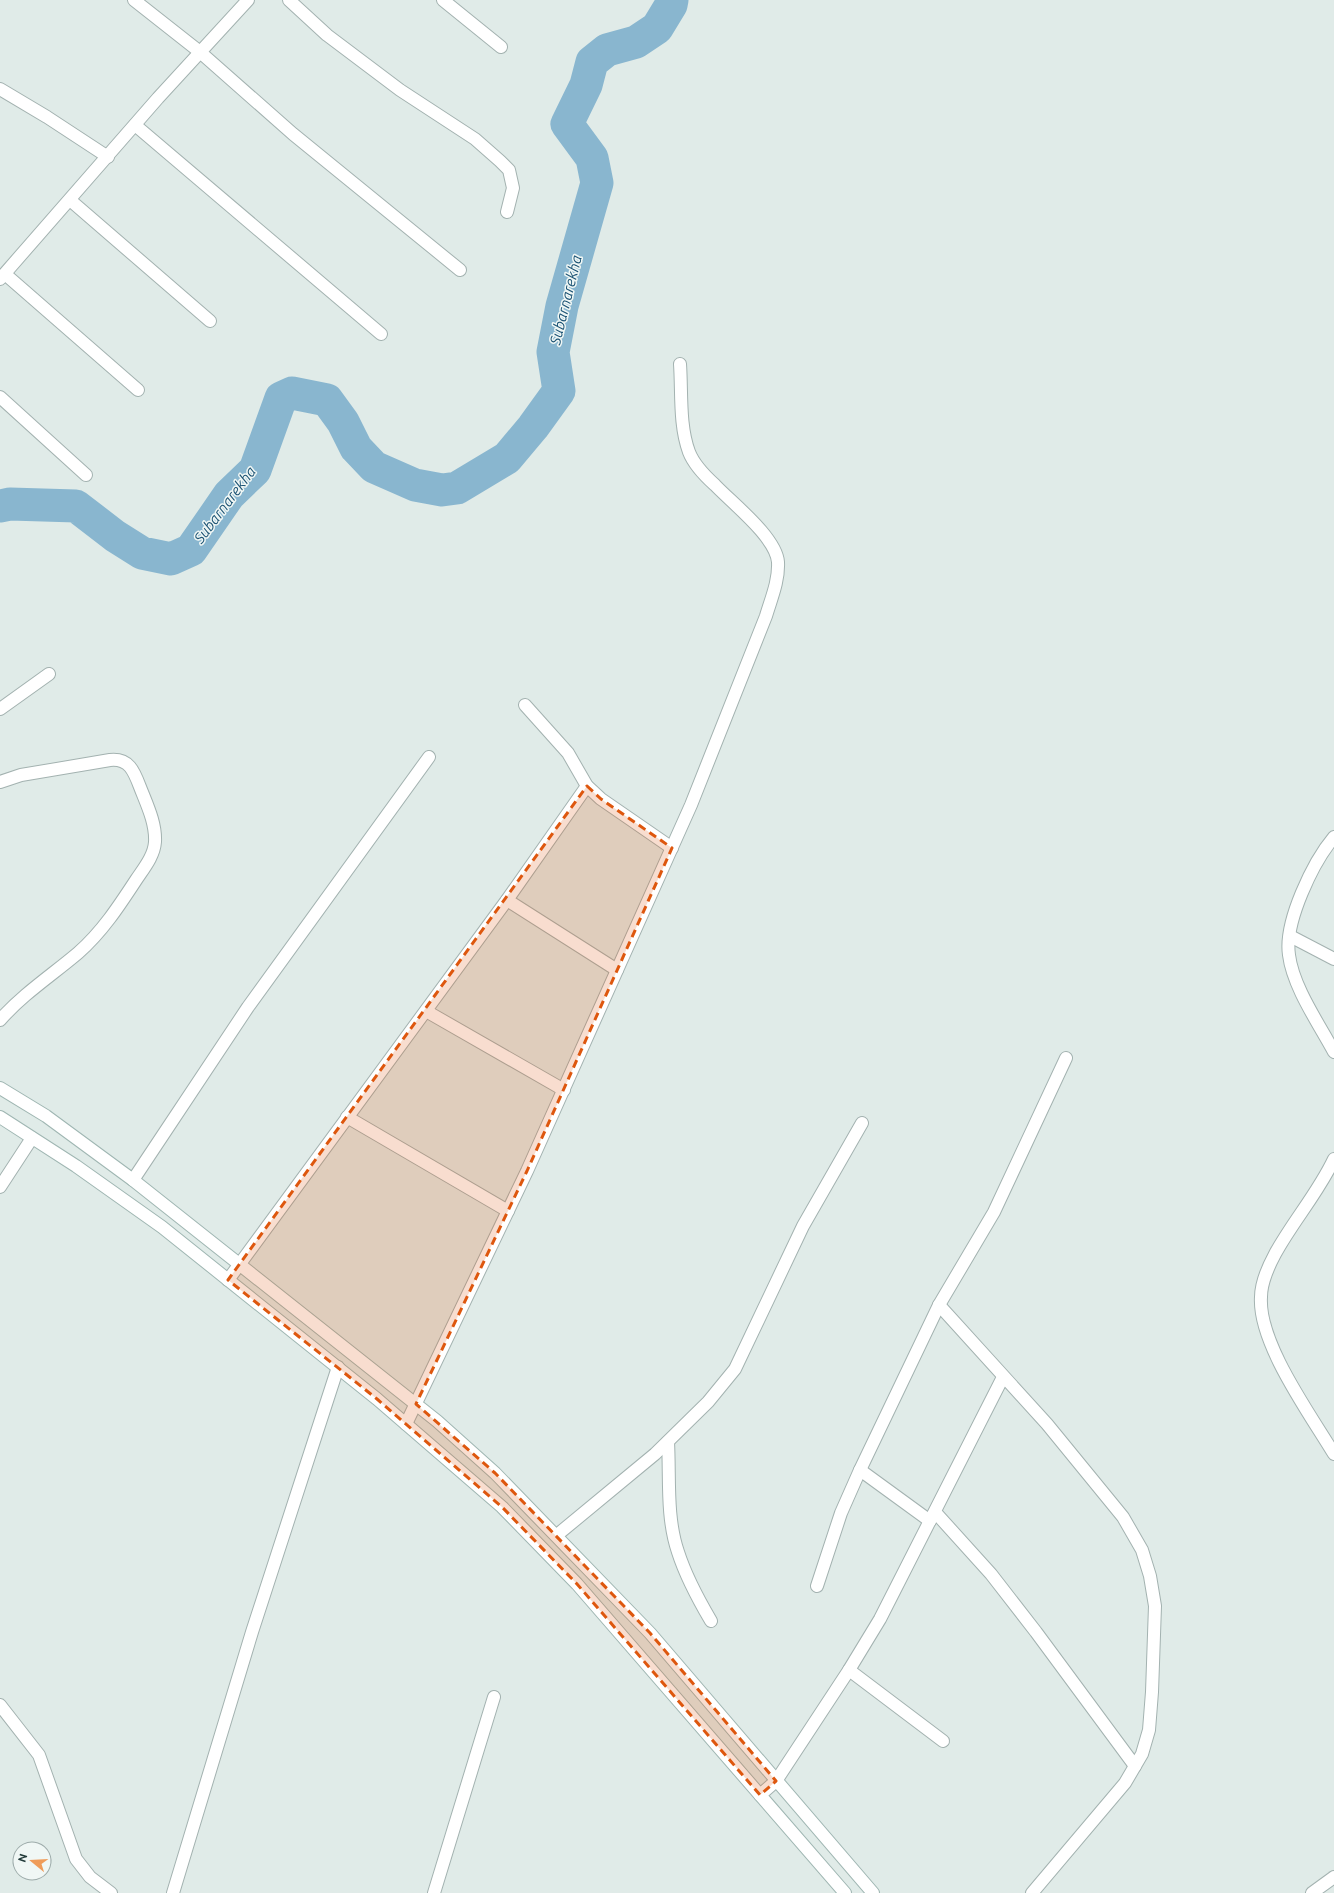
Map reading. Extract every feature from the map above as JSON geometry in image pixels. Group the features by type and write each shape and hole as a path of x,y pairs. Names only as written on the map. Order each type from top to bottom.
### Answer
{"street":[{"path":"134,0 200,52 293,134 460,270"},
{"path":"138,390 2,277 135,125 248,0"},
{"path":"289,0 327,35 400,90 475,139 500,161 509,170 513,188 507,212"},
{"path":"443,0 501,47"},
{"path":"0,89 47,117 108,157"},
{"path":"135,125 381,334"},
{"path":"70,200 210,321"},
{"path":"406,1424 564,1090 691,805 766,616 776,585 778,561 771,544 696,466 689,452 684,431 680,364"},
{"path":"0,397 86,475"},
{"path":"0,709 48,674"},
{"path":"525,705 568,753 587,786 601,799 672,848"},
{"path":"133,1180 248,1007 429,757"},
{"path":"0,782 21,775 110,760 118,759 124,761 131,766 147,805 154,828 155,844 150,858 117,910 99,932 78,952 13,1006 0,1020"},
{"path":"228,1280 507,900 587,786"},
{"path":"1334,837 1312,869 1301,895 1290,936 1288,955 1298,984 1334,1052"},
{"path":"507,900 618,970"},
{"path":"1290,936 1334,959"},
{"path":"426,1011 564,1090"},
{"path":"817,1586 841,1513 860,1470 939,1305 994,1212 1066,1058"},
{"path":"0,1088 46,1116 133,1180 416,1404 490,1468 557,1535 650,1633 873,1893"},
{"path":"0,1117 76,1166 162,1227 338,1367 502,1508 543,1547 577,1584 845,1893"},
{"path":"347,1117 508,1211"},
{"path":"557,1535 668,1442 708,1402 735,1369 803,1226 862,1123"},
{"path":"0,1186 32,1138"},
{"path":"1334,1159 1327,1174 1275,1254 1265,1274 1260,1296 1263,1323 1275,1354 1334,1454"},
{"path":"939,1305 1047,1424 1124,1517 1142,1550 1150,1576 1155,1606 1149,1730 1142,1754 1125,1783 1032,1893"},
{"path":"173,1893 252,1632 338,1367"},
{"path":"760,1795 776,1781 849,1670 880,1619 1003,1377"},
{"path":"668,1442 671,1519 677,1551 691,1586 711,1622"},
{"path":"860,1470 932,1517 996,1580 1135,1766"},
{"path":"849,1670 942,1740"},
{"path":"434,1893 494,1697"},
{"path":"0,1705 39,1755 76,1859 90,1877 111,1893"},
{"path":"1312,1893 1334,1877"}],"highlighted area":[{"path":"587,786 601,799 672,848 527,1171 416,1404 495,1473 650,1633 776,1781 760,1795 577,1584 502,1507 377,1399 228,1280"}],"waterway":[{"name":"Subarnarekha","path":"0,506 10,504 76,506 115,536 142,553 171,559 191,550 229,495 255,470 281,398 292,393 327,400 343,422 356,448 374,467 415,485 442,490 457,488 507,458 533,427 559,391 553,352 562,306 597,183 592,158 567,124 586,85 592,62 607,50 636,42 657,28 671,5 672,0"}]}
